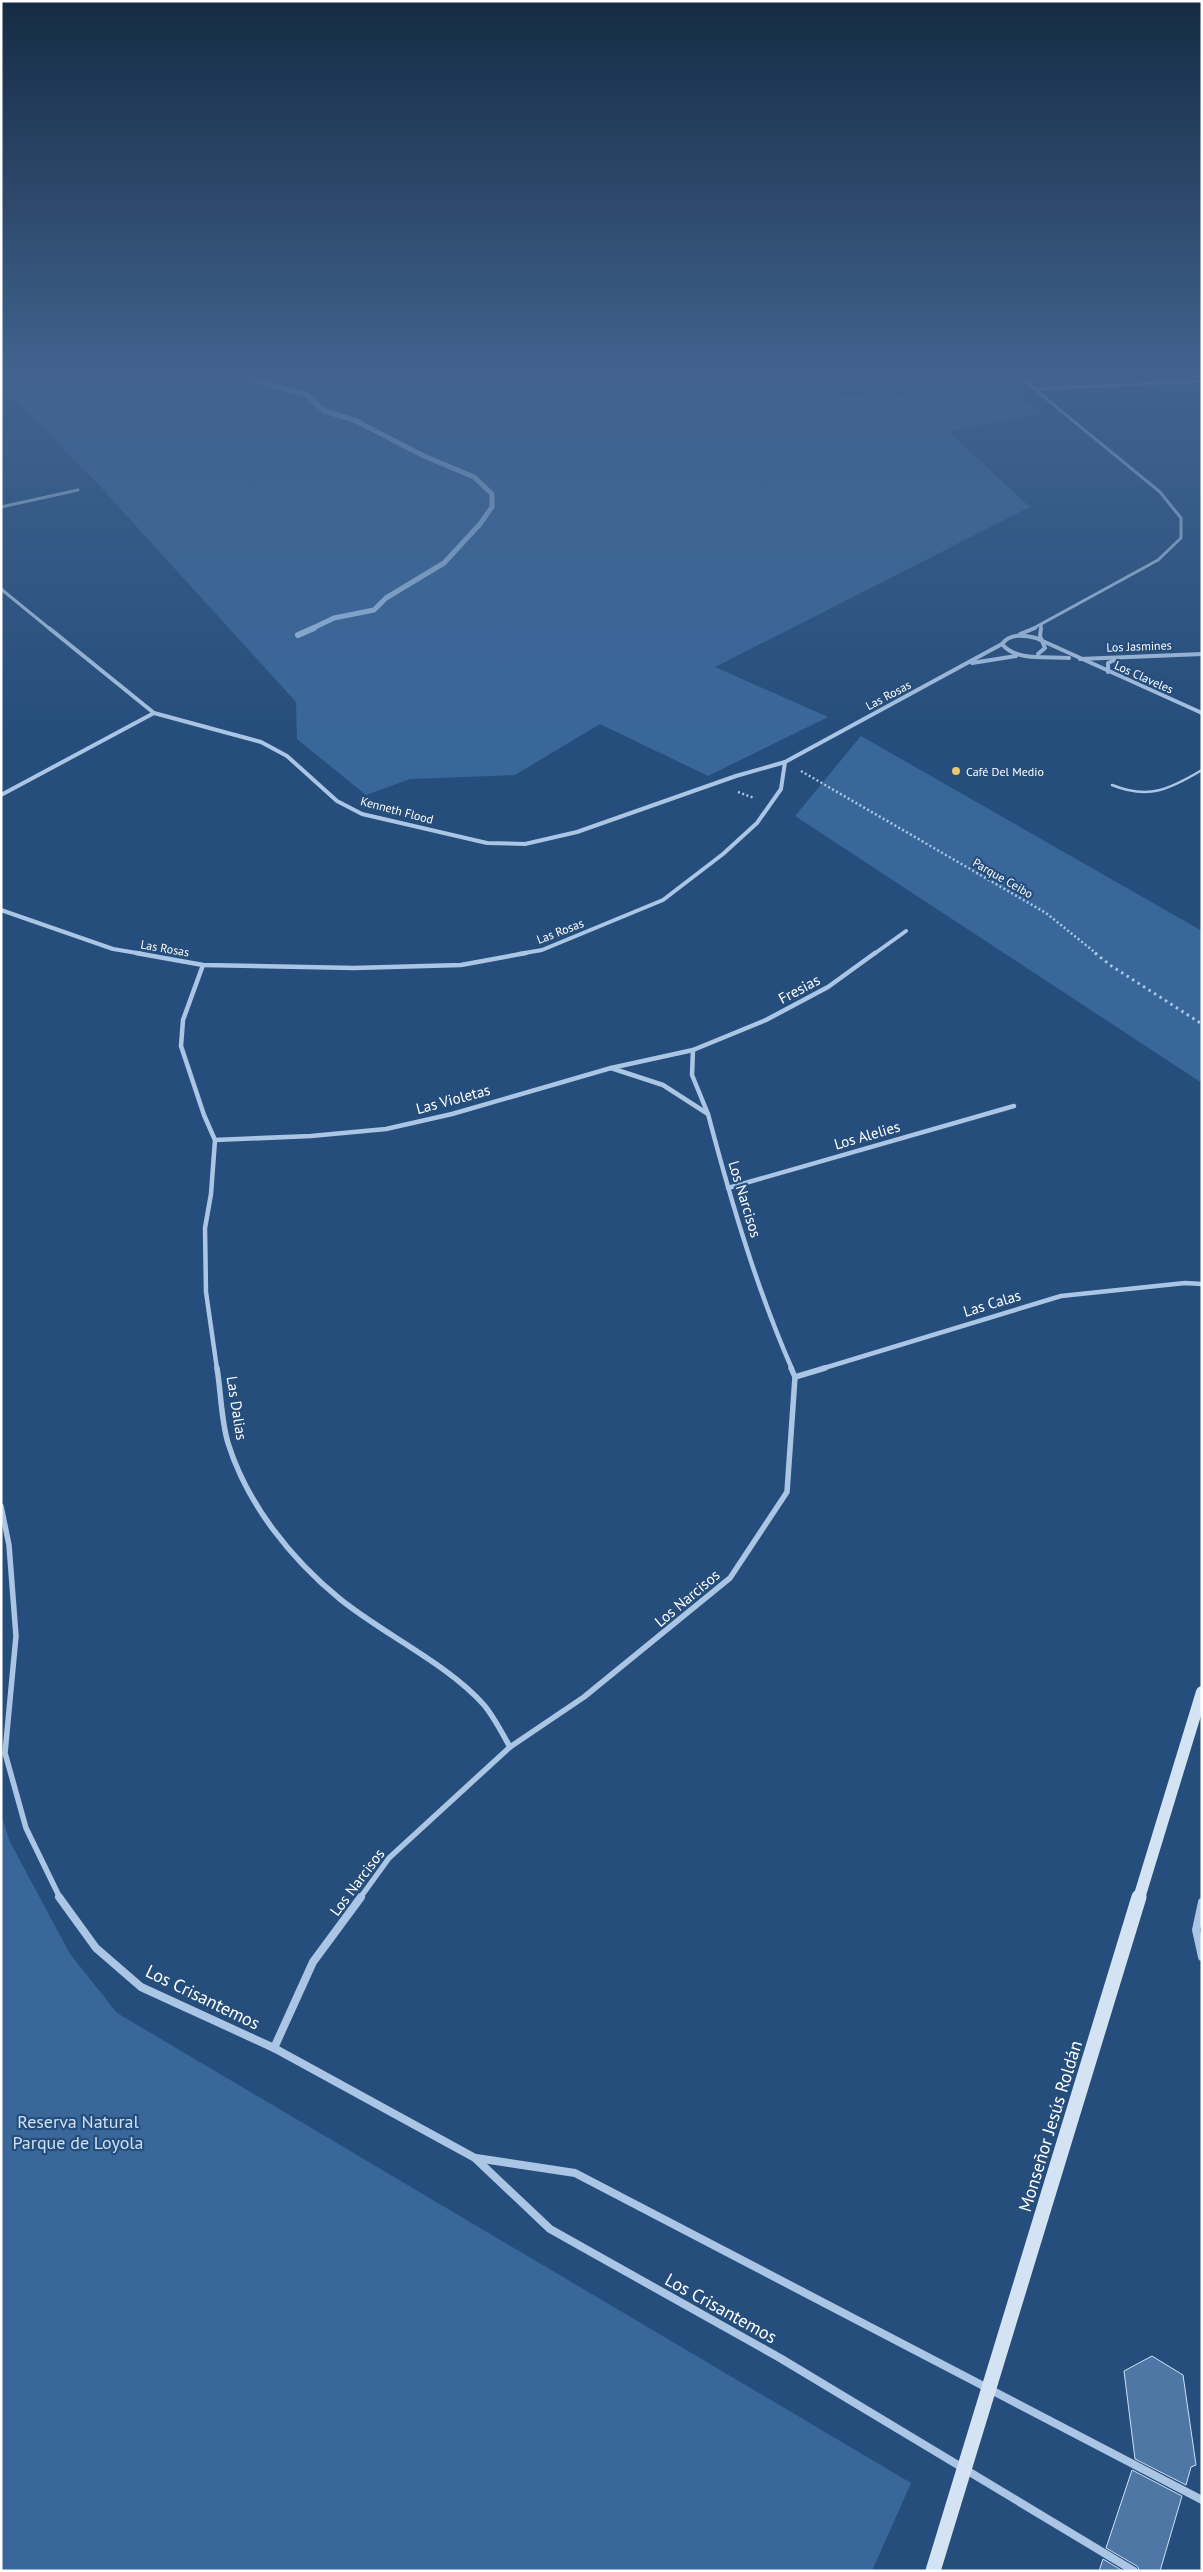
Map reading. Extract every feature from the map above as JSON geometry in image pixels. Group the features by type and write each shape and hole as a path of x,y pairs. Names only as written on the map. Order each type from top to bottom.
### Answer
{"street":[{"path":"1,507 64,493"},
{"path":"1016,636 1041,625 1158,560 1181,538 1181,518 1161,493"},
{"name":"Kenneth Flood","path":"1,589 154,713 262,742 286,756 337,801 362,814 487,843 525,844 577,832 736,776 785,762"},
{"path":"1034,656 1044,651 1045,645 1040,631 1041,625"},
{"name":"Los Claveles","path":"1016,636 1030,636 1202,713"},
{"name":"Las Rosas","path":"1,910 113,950 203,965 354,968 461,965 542,950 664,900 723,854 757,822 781,789 785,762 965,665 1002,644 1006,639 1016,636"},
{"path":"1002,644 1007,651 1020,656"},
{"name":"Los Jasmines","path":"1078,659 1202,654"},
{"path":"965,665 1020,656 1078,659"},
{"path":"1108,672 1108,663 1123,657"},
{"path":"1,795 154,713"},
{"name":"Fresias","path":"693,1050 766,1020 828,987 906,931"},
{"name":"Las Dalias","path":"203,965 183,1020 181,1046 204,1115 215,1140 211,1194 205,1228 206,1292 228,1442 244,1482 267,1521 299,1559 340,1599 466,1687 485,1706 510,1747"},
{"name":"Las Violetas","path":"215,1140 311,1136 386,1129 452,1114 611,1068 693,1050"},
{"name":"Los Narcisos","path":"274,2048 313,1962 389,1858 510,1747 584,1697 686,1616 730,1578 787,1492 795,1377 768,1314 728,1188 708,1114 692,1075 693,1050"},
{"path":"611,1068 663,1085 708,1114"},
{"name":"Los Alelies","path":"728,1188 1014,1106"},
{"name":"Las Calas","path":"795,1377 1061,1296 1185,1283 1202,1284"},
{"name":"Los Crisantemos","path":"1,1506 9,1545 16,1636 5,1753 26,1828 61,1901 96,1948 141,1986 274,2048 475,2158 550,2229 780,2358 1134,2571"},
{"name":"Monseñor Jesús Roldán","path":"933,2571 1202,1692"},
{"path":"1202,1902 1195,1920 1198,1950 1202,1957"},
{"name":"Los Crisantemos","path":"475,2158 575,2173 1202,2500"}],"lane":[{"path":"1112,785 1123,790 1149,795 1189,778 1202,770"}],"path":[{"name":"Parque Ceibo","path":"785,762 1046,913 1110,965 1202,1024"},
{"path":"735,790 754,798"}],"green space":[{"path":"106,493 1015,493 1030,507 715,667 828,717 708,776 600,724 515,775 410,779 366,795 297,739 296,702"},
{"path":"861,736 1202,931 1202,1083 795,816"},
{"name":"Reserva Natural Parque de Loyola","path":"1,1814 10,1842 70,1954 117,2013 911,2483 872,2571 1,2571"}],"building":[{"path":"1152,2356 1183,2375 1196,2465 1191,2467 1186,2485 1135,2459 1124,2371"},
{"path":"1132,2470 1182,2496 1160,2571 1140,2571 1137,2566 1106,2548"},
{"path":"1103,2559 1123,2571 1099,2571"}],"waterway":[{"path":"311,629 334,618 374,610 386,598 444,563 480,524 492,507 491,493"},
{"path":"298,635 314,628"}],"place":[{"name":"Café Del Medio","path":"956,771"}]}
